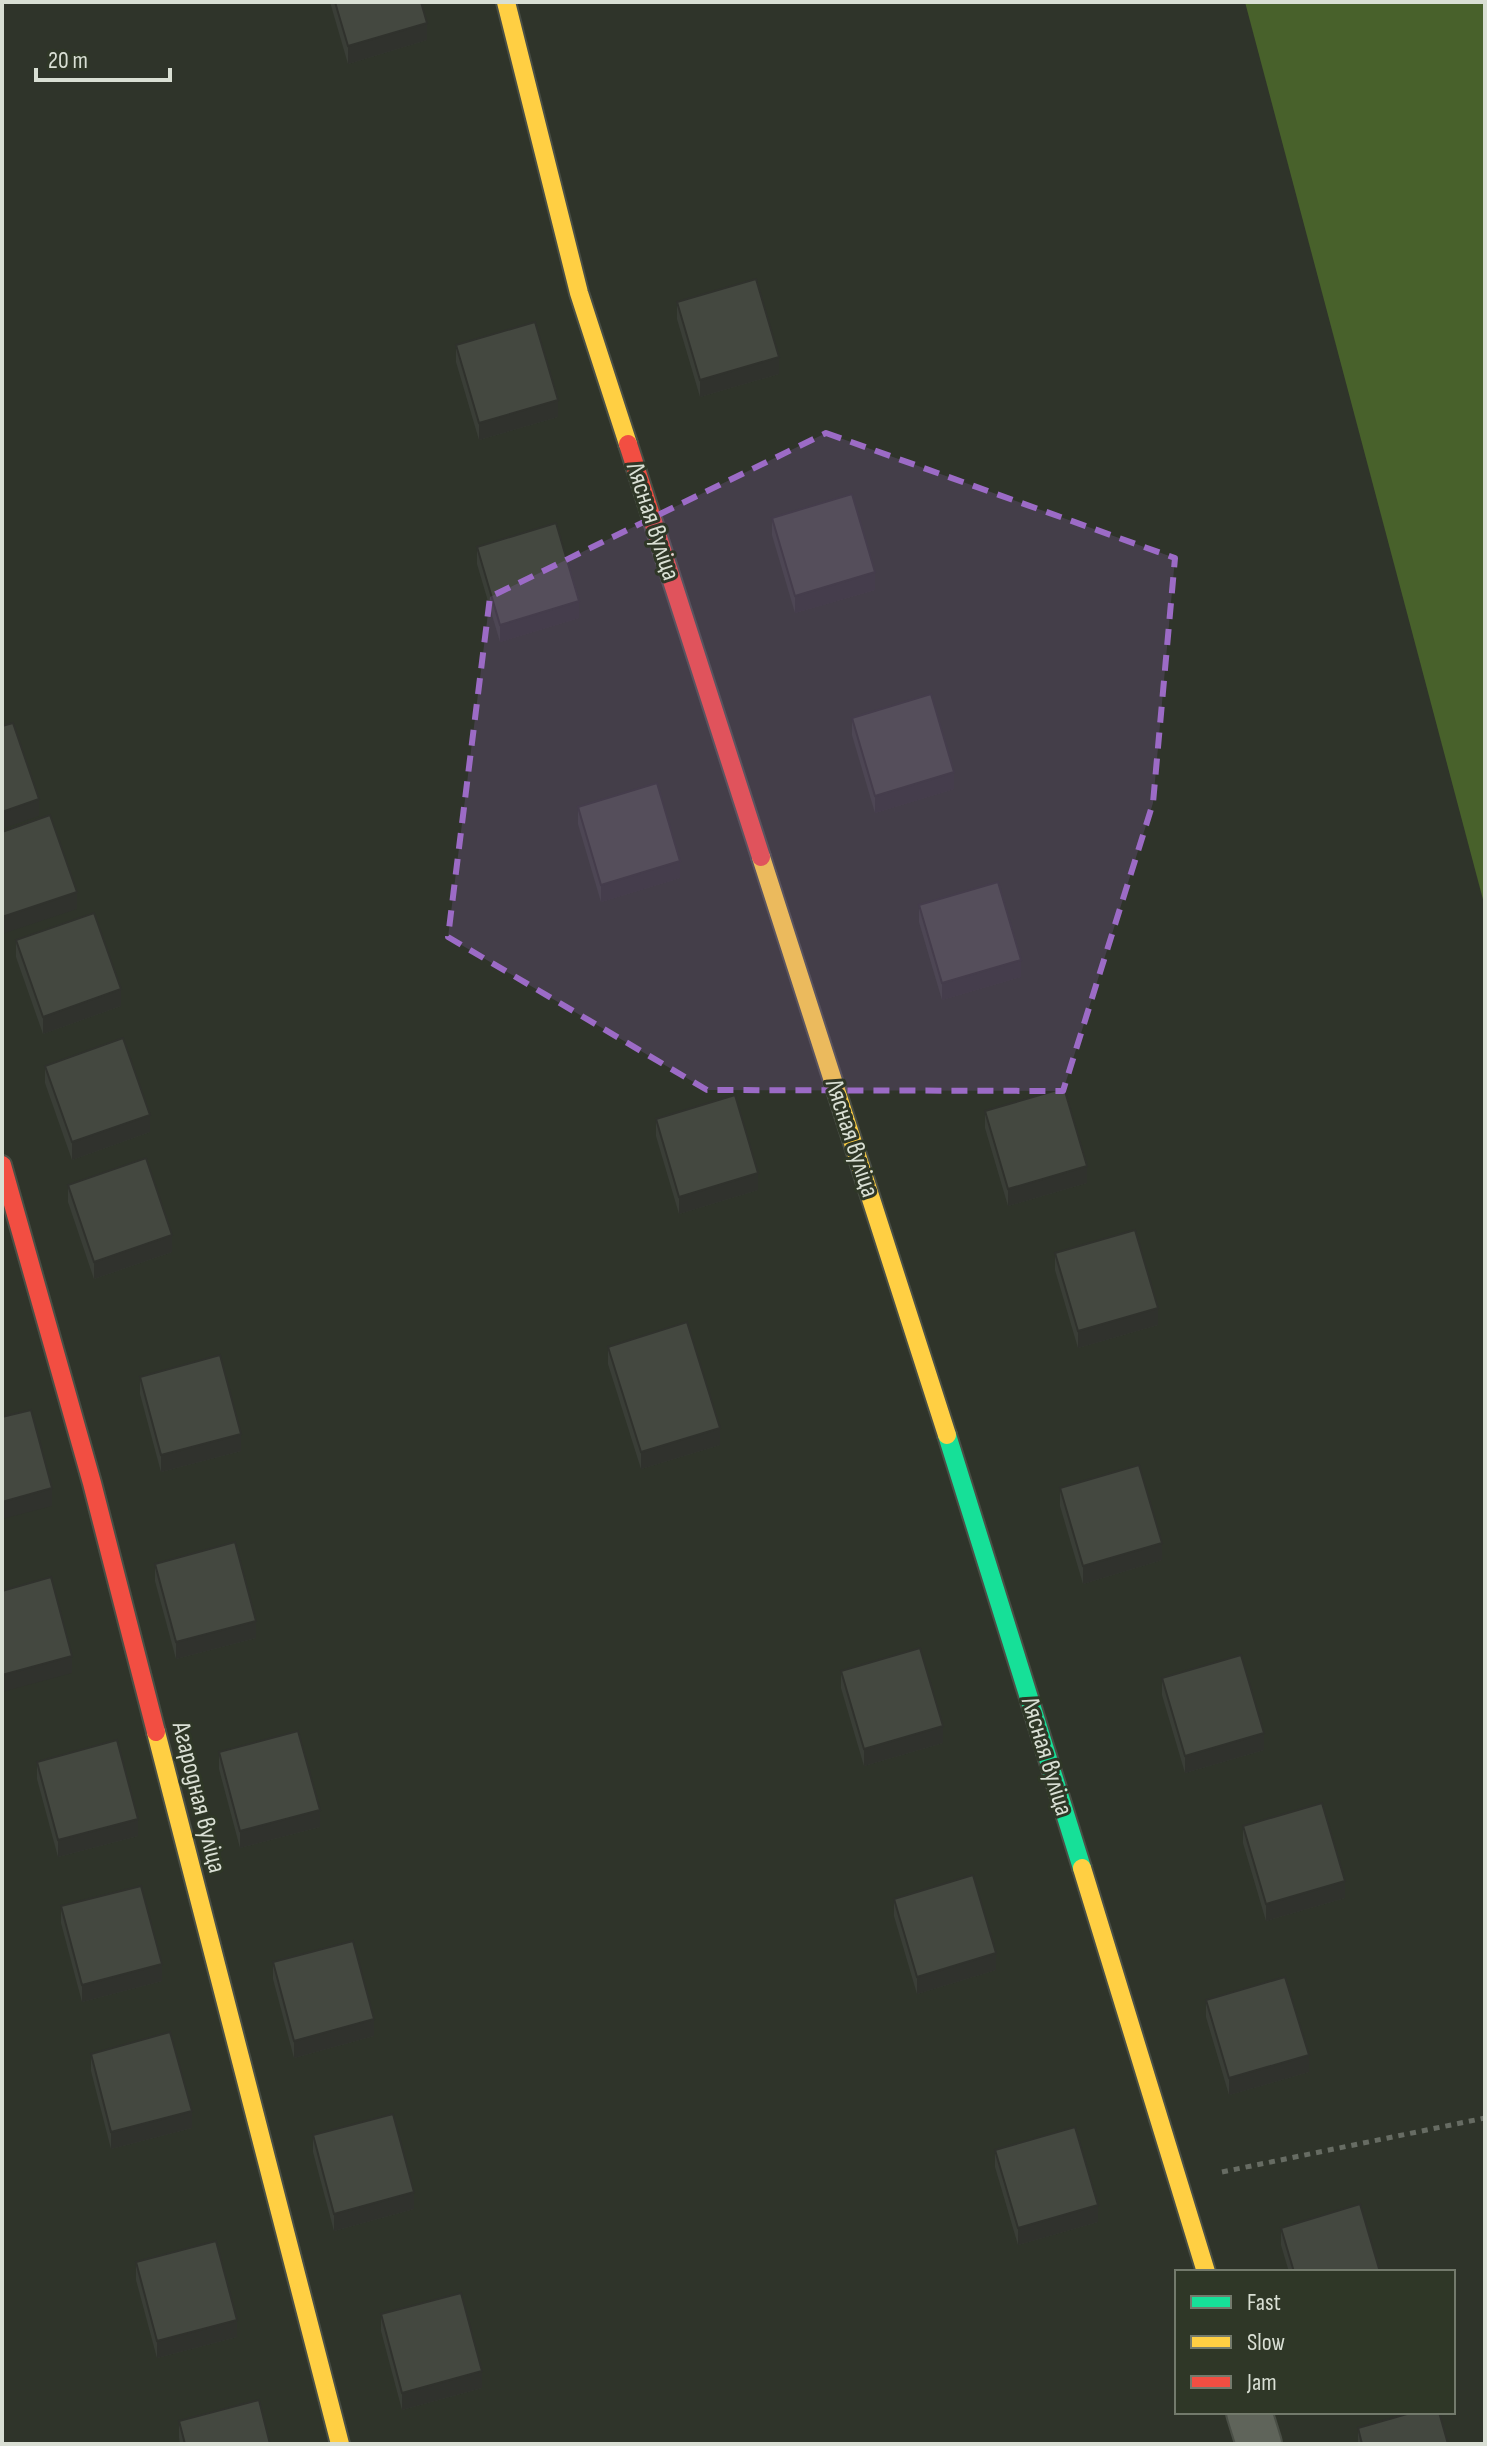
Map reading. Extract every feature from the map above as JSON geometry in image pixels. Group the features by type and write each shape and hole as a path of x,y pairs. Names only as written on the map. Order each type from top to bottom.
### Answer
{"street":[{"name":"Лясная вуліца","path":"506,2 579,293 973,1514 1205,2270"},
{"name":"Агародная вуліца","path":"2,1165 92,1483 340,2444"},
{"path":"1250,2414 1259,2444"}],"path":[{"path":"1178,2181 1485,2118"}],"highlighted area":[{"path":"826,433 1175,558 1153,803 1063,1091 707,1090 448,937 490,597"}],"green space":[{"path":"1245,2 1485,2 1485,907"}],"building":[{"path":"335,2 421,2 427,23 348,46"},
{"path":"756,279 779,357 700,380 677,302"},
{"path":"535,322 558,400 479,423 456,345"},
{"path":"852,494 875,572 795,596 772,518"},
{"path":"556,523 579,601 500,625 477,547"},
{"path":"931,694 954,772 875,796 852,718"},
{"path":"13,723 39,799 2,812 2,726"},
{"path":"657,783 680,861 601,885 578,807"},
{"path":"50,815 77,892 2,917 2,832"},
{"path":"998,882 1021,960 942,983 919,905"},
{"path":"94,913 121,989 43,1017 16,940"},
{"path":"123,1038 150,1115 72,1142 45,1066"},
{"path":"1064,1088 1087,1166 1008,1189 985,1111"},
{"path":"735,1095 758,1173 679,1197 656,1119"},
{"path":"146,1158 172,1235 94,1262 68,1185"},
{"path":"1135,1230 1158,1308 1078,1331 1055,1253"},
{"path":"687,1322 720,1428 641,1452 608,1347"},
{"path":"220,1355 241,1434 161,1455 140,1377"},
{"path":"31,1410 52,1488 2,1502 2,1417"},
{"path":"1139,1465 1162,1543 1083,1566 1060,1488"},
{"path":"235,1542 256,1621 176,1642 155,1564"},
{"path":"51,1577 72,1656 2,1675 2,1591"},
{"path":"920,1648 943,1726 864,1749 841,1671"},
{"path":"1241,1655 1264,1733 1185,1756 1162,1678"},
{"path":"298,1731 320,1810 240,1831 219,1752"},
{"path":"117,1740 138,1819 58,1840 37,1762"},
{"path":"1322,1803 1345,1881 1266,1904 1243,1826"},
{"path":"973,1875 996,1953 917,1977 894,1899"},
{"path":"141,1886 162,1964 82,1985 61,1906"},
{"path":"353,1941 374,2019 294,2041 273,1962"},
{"path":"1285,1977 1309,2055 1229,2078 1206,2000"},
{"path":"170,2032 192,2111 111,2132 91,2054"},
{"path":"393,2114 414,2192 334,2214 313,2135"},
{"path":"1075,2127 1098,2205 1018,2228 995,2150"},
{"path":"1360,2204 1379,2270 1293,2270 1281,2228"},
{"path":"216,2241 237,2320 157,2341 136,2262"},
{"path":"461,2293 482,2371 402,2393 381,2314"},
{"path":"259,2400 270,2444 185,2444 179,2421"},
{"path":"1407,2414 1440,2414 1448,2444 1362,2444 1358,2428"}],"traffic: fast":[{"path":"947,1435 1082,1868"}],"traffic: slow":[{"path":"506,2 579,293 628,444"},
{"path":"761,857 947,1435"},
{"path":"156,1732 340,2444"},
{"path":"1082,1868 1205,2270"}],"traffic: jam":[{"path":"628,444 761,857"},
{"path":"2,1165 92,1483 156,1732"}]}
